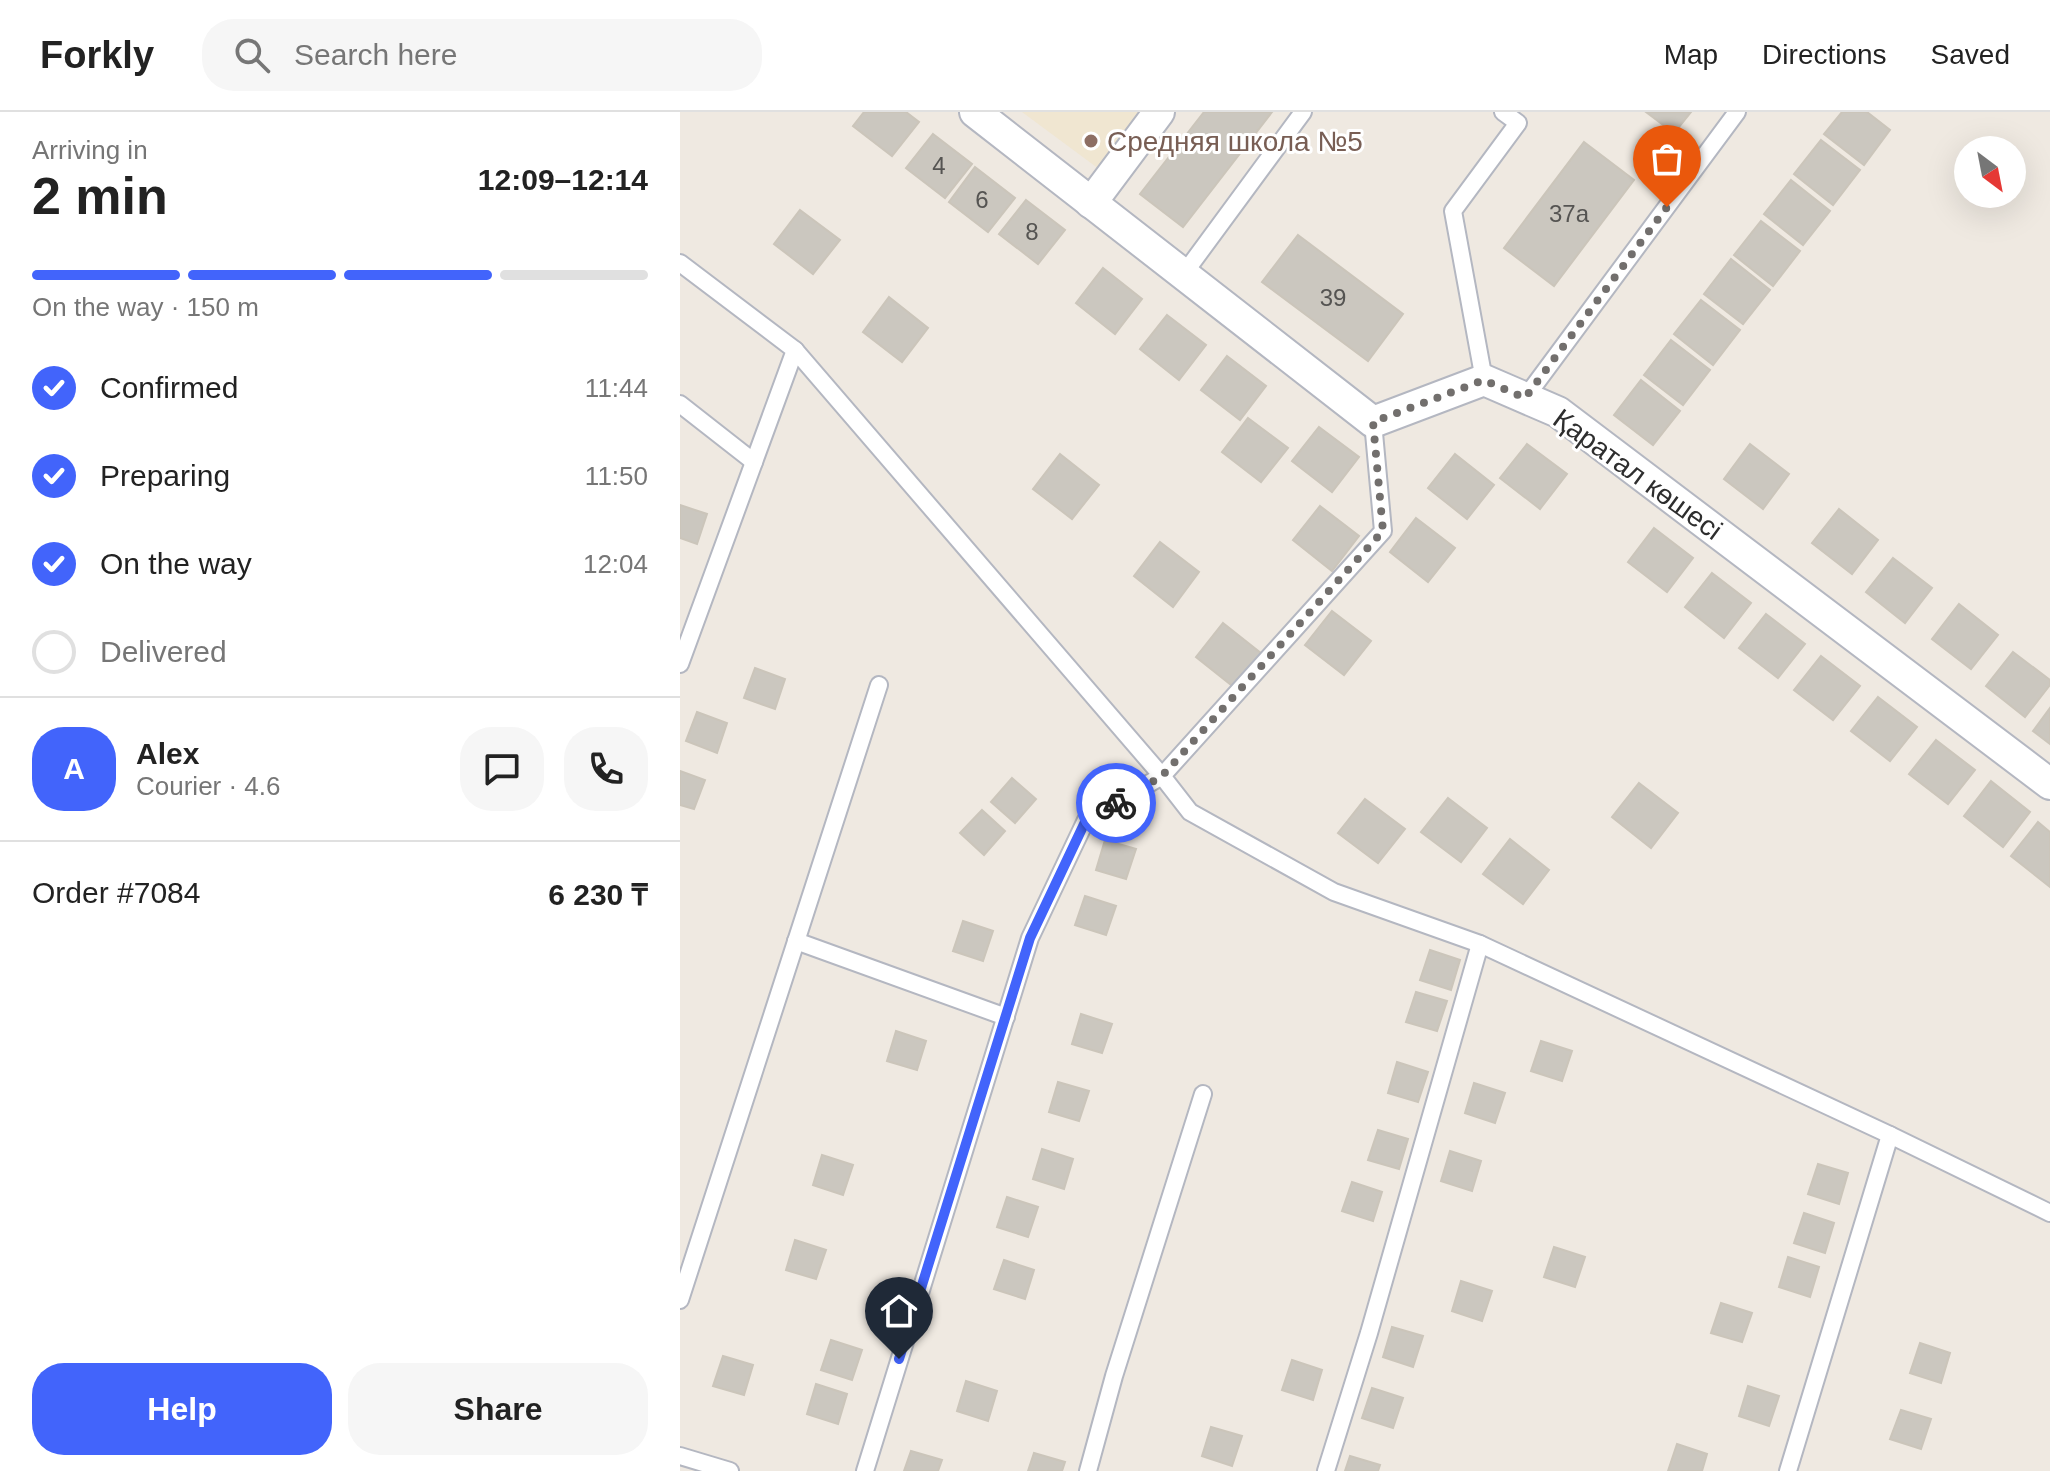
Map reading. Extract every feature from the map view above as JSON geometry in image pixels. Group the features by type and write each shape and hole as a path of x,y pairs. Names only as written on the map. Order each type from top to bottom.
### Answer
{"street":[{"path":"975,112 1373,422 1484,380"},
{"path":"1091,203 1159,112"},
{"name":"Қаратал көшесі","path":"1484,380 1558,412 2050,784"}],"lane":[{"path":"1183,275 1303,112"},
{"path":"1484,380 1453,211 1518,123 1503,112"},
{"path":"1525,398 1737,112"},
{"path":"680,263 795,350 1190,812 1334,892 1480,944 2050,1213"},
{"path":"680,664 795,350"},
{"path":"680,404 754,462"},
{"path":"865,1471 1030,938 1086,820 1162,776 1383,531 1373,422"},
{"path":"680,1300 879,685"},
{"path":"796,941 1006,1017"},
{"path":"1326,1471 1369,1333 1480,944"},
{"path":"1088,1471 1114,1376 1203,1094"},
{"path":"1788,1471 1890,1135"},
{"path":"680,1456 730,1471"}],"shaded area":[{"name":"Средняя школа №5","path":"1022,112 1142,112 1099,169"}],"building":[{"path":"864,112 906,112 919,122 892,156 853,126"},
{"path":"1204,112 1272,112 1183,227 1140,194"},
{"path":"1646,112 1691,112 1674,133"},
{"path":"1842,112 1867,112 1890,130 1864,165 1824,134"},
{"path":"933,134 972,164 945,198 906,168"},
{"path":"1821,140 1860,170 1833,205 1794,174"},
{"path":"1584,142 1634,180 1554,286 1504,248"},
{"path":"975,167 1015,198 988,232 949,202"},
{"path":"1791,180 1830,211 1803,245 1764,214"},
{"path":"1026,200 1065,230 1038,264 999,234"},
{"path":"800,210 840,240 813,274 774,244"},
{"path":"1761,221 1800,251 1773,286 1734,255"},
{"path":"1298,235 1403,314 1368,361 1262,282"},
{"path":"1731,259 1770,290 1743,324 1704,294"},
{"path":"1103,268 1142,299 1115,334 1076,303"},
{"path":"889,297 928,328 902,362 863,332"},
{"path":"1701,300 1740,330 1713,365 1674,334"},
{"path":"1167,315 1206,345 1179,380 1140,349"},
{"path":"1671,340 1710,370 1683,405 1644,375"},
{"path":"1227,356 1266,386 1240,420 1201,390"},
{"path":"1641,380 1680,411 1653,445 1614,415"},
{"path":"1248,418 1288,448 1261,482 1222,452"},
{"path":"1319,427 1359,457 1332,492 1292,461"},
{"path":"1527,444 1567,474 1540,509 1500,478"},
{"path":"1750,444 1789,474 1763,509 1724,479"},
{"path":"1060,454 1099,485 1072,519 1033,489"},
{"path":"1455,454 1494,485 1467,519 1428,488"},
{"path":"680,505 707,514 697,544 680,538"},
{"path":"1320,506 1359,536 1332,571 1293,540"},
{"path":"1839,509 1878,540 1852,574 1812,543"},
{"path":"1416,518 1455,548 1428,582 1390,552"},
{"path":"1654,528 1693,558 1667,592 1628,562"},
{"path":"1160,542 1199,572 1173,607 1134,576"},
{"path":"1893,558 1932,588 1905,623 1866,592"},
{"path":"1712,573 1751,603 1724,638 1685,607"},
{"path":"1959,604 1998,635 1971,669 1932,639"},
{"path":"1332,611 1371,641 1344,675 1305,645"},
{"path":"1766,614 1805,644 1778,678 1739,648"},
{"path":"1223,623 1262,654 1235,688 1196,657"},
{"path":"2013,652 2050,680 2050,685 2025,717 1986,686"},
{"path":"1821,656 1860,686 1833,720 1794,690"},
{"path":"755,668 785,679 775,709 744,698"},
{"path":"1878,697 1917,727 1890,761 1851,731"},
{"path":"2050,708 2050,744 2033,731"},
{"path":"697,712 727,723 717,753 686,741"},
{"path":"1936,740 1975,770 1948,804 1909,774"},
{"path":"680,771 705,780 694,809 680,805"},
{"path":"1012,778 1036,799 1015,823 991,802"},
{"path":"1991,781 2030,812 2003,847 1964,816"},
{"path":"1639,783 1678,813 1651,848 1612,817"},
{"path":"1448,798 1487,828 1461,862 1421,832"},
{"path":"1365,799 1405,829 1378,863 1338,833"},
{"path":"982,810 1005,831 984,855 960,833"},
{"path":"2038,822 2050,832 2050,887 2011,856"},
{"path":"1510,839 1549,870 1523,904 1483,874"},
{"path":"1105,840 1136,849 1126,879 1096,870"},
{"path":"1085,896 1116,906 1106,935 1075,925"},
{"path":"963,921 993,931 983,961 953,951"},
{"path":"1430,950 1460,960 1451,990 1420,980"},
{"path":"1416,992 1447,1001 1437,1031 1406,1022"},
{"path":"1081,1014 1112,1024 1102,1053 1072,1044"},
{"path":"896,1031 926,1041 917,1070 887,1061"},
{"path":"1541,1041 1572,1051 1562,1081 1531,1071"},
{"path":"1397,1062 1428,1072 1418,1102 1388,1093"},
{"path":"1058,1082 1089,1091 1079,1121 1049,1112"},
{"path":"1474,1083 1505,1093 1495,1123 1465,1113"},
{"path":"1378,1130 1408,1139 1399,1169 1368,1160"},
{"path":"1042,1149 1073,1159 1064,1189 1033,1179"},
{"path":"1450,1151 1481,1161 1472,1191 1441,1181"},
{"path":"822,1155 853,1165 843,1195 813,1185"},
{"path":"1818,1164 1848,1173 1839,1204 1808,1194"},
{"path":"1352,1182 1382,1192 1373,1221 1342,1211"},
{"path":"1007,1197 1038,1207 1028,1237 997,1227"},
{"path":"1804,1213 1834,1223 1825,1253 1794,1243"},
{"path":"795,1240 826,1250 816,1279 786,1270"},
{"path":"1554,1247 1585,1257 1575,1287 1544,1277"},
{"path":"1788,1257 1819,1267 1810,1297 1779,1287"},
{"path":"1004,1260 1034,1270 1025,1299 994,1289"},
{"path":"1461,1281 1492,1291 1482,1321 1452,1311"},
{"path":"1721,1303 1752,1313 1742,1342 1711,1333"},
{"path":"1392,1327 1423,1336 1413,1367 1383,1357"},
{"path":"831,1340 862,1350 852,1380 821,1370"},
{"path":"1920,1343 1950,1353 1941,1383 1910,1373"},
{"path":"723,1356 753,1365 744,1395 713,1386"},
{"path":"1292,1360 1322,1370 1313,1400 1282,1390"},
{"path":"966,1381 997,1391 988,1421 957,1411"},
{"path":"816,1384 847,1394 838,1424 807,1414"},
{"path":"1748,1386 1779,1396 1769,1426 1739,1416"},
{"path":"1372,1388 1403,1398 1393,1428 1362,1418"},
{"path":"1901,1410 1931,1419 1921,1449 1890,1439"},
{"path":"1211,1427 1242,1436 1232,1466 1202,1456"},
{"path":"1677,1444 1707,1454 1702,1471 1668,1471"},
{"path":"911,1451 942,1460 938,1471 904,1471"},
{"path":"1034,1453 1065,1462 1062,1471 1028,1471"},
{"path":"1350,1456 1380,1465 1378,1471 1345,1471"}],"way so far":[{"path":"1116,803 1162,776 1383,531 1373,422 1484,380 1525,398 1667,207"}],"place":[{"name":"Средняя школа №5","path":"1091,141"}],"route":[{"path":"899,1359 1030,938 1086,820 1116,803"}]}
